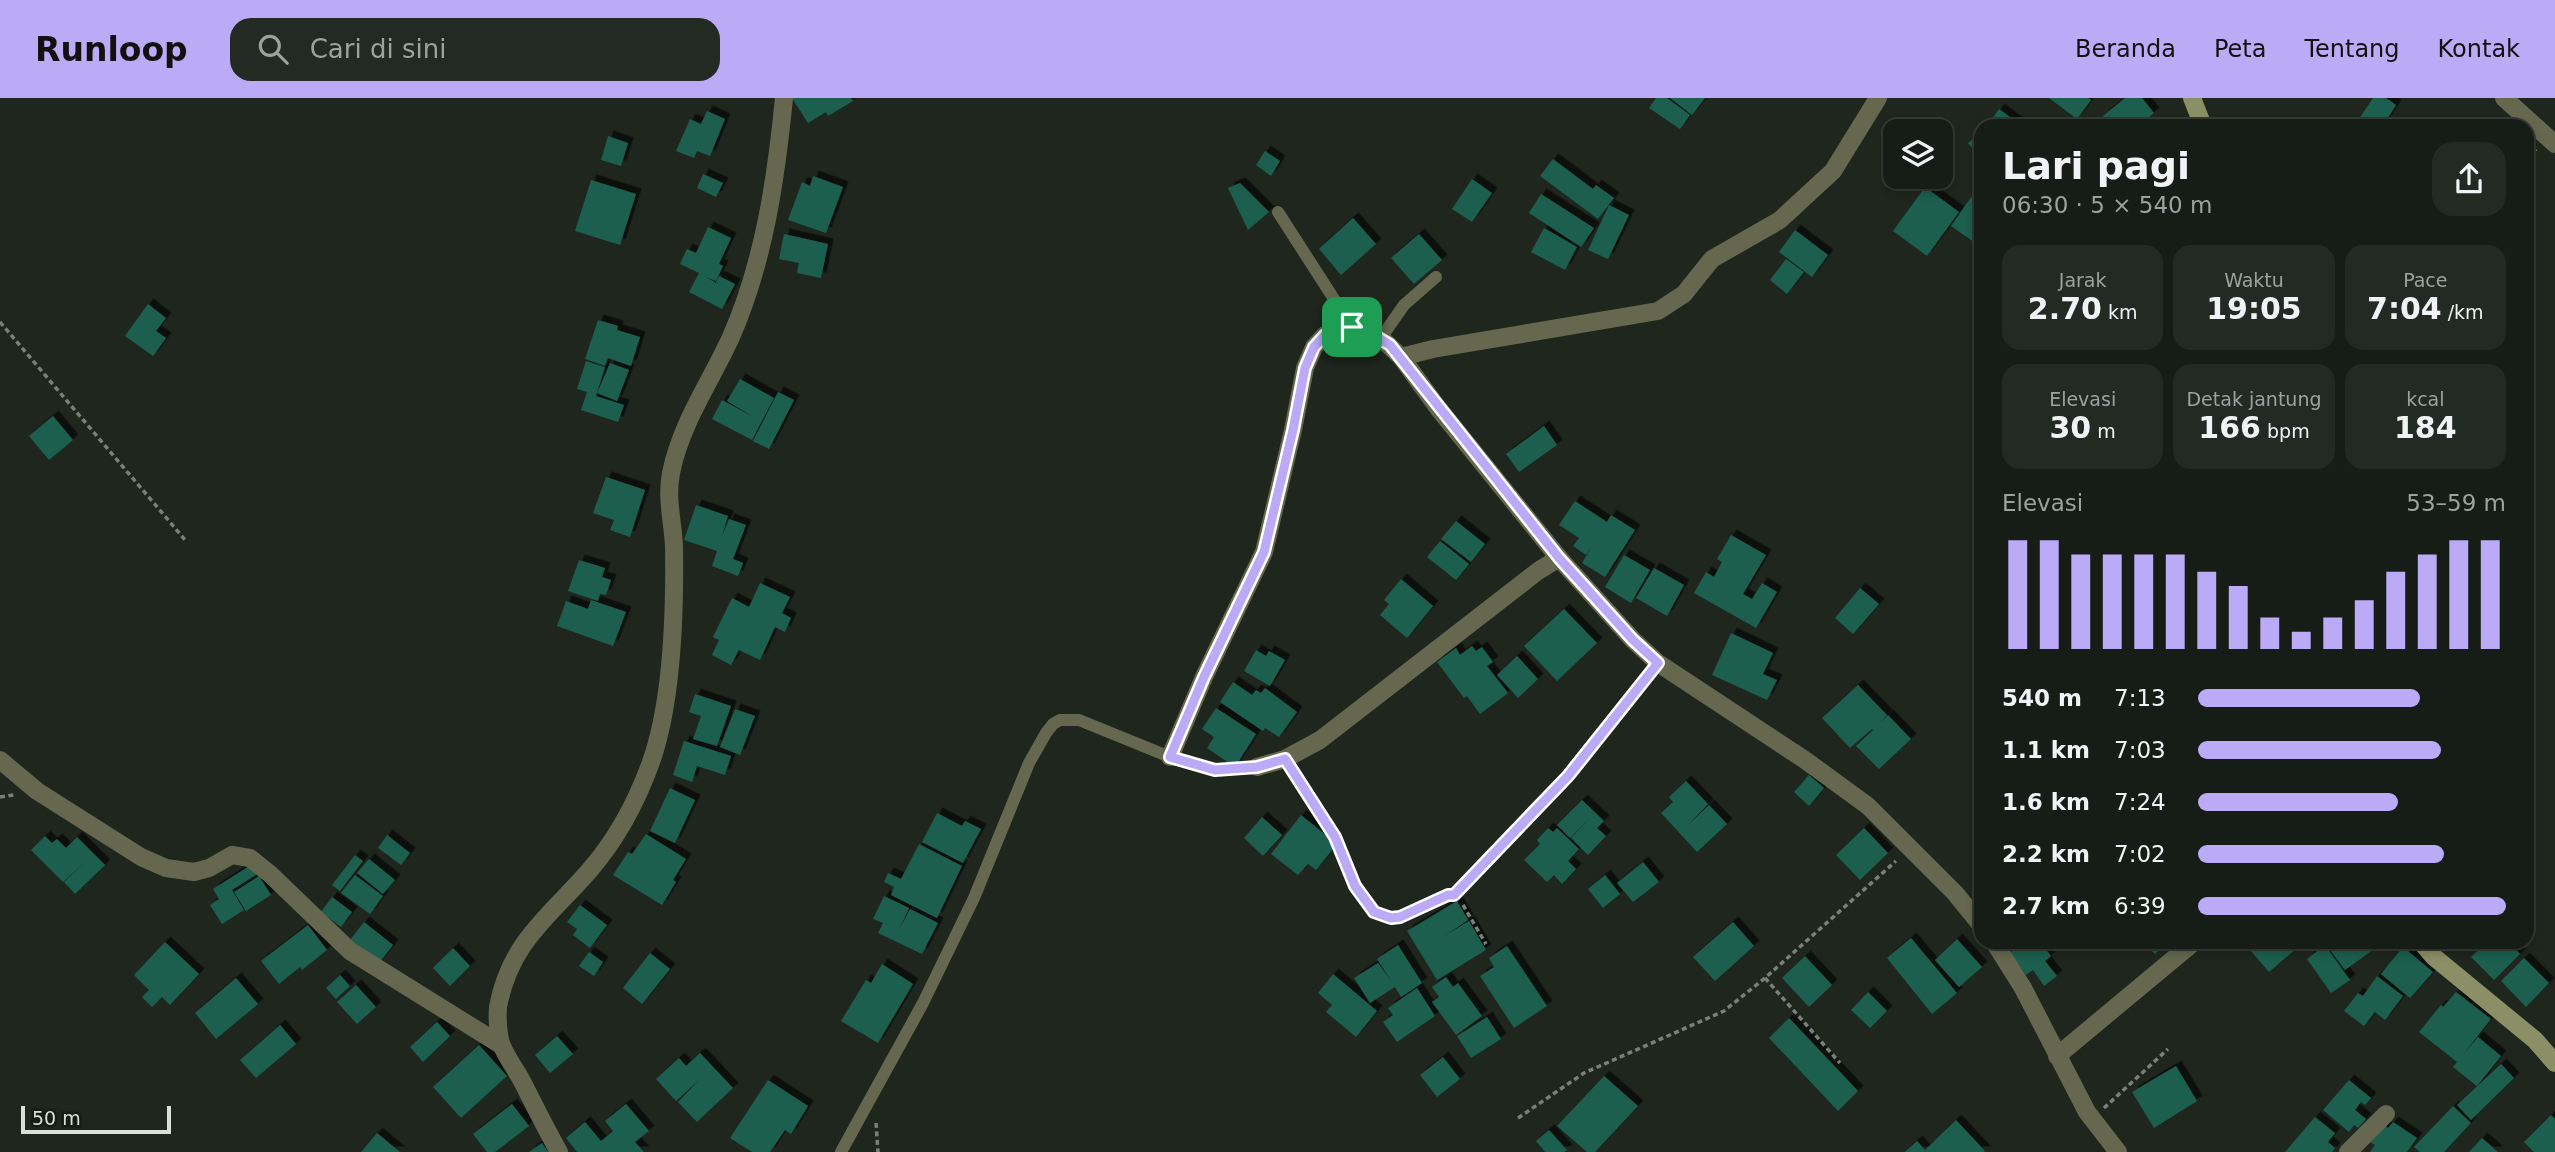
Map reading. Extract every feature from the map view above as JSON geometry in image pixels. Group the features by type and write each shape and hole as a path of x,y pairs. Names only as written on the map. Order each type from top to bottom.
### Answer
{"street":[{"path":"559,1152 501,1045 498,1009 518,951 536,926 588,872 611,842 635,801 652,760 670,663 674,545 668,505 671,473 688,421 730,337 755,272 767,218 784,98"},
{"path":"1401,357 1433,349 1658,311 1684,294 1712,259 1780,220 1833,171 1878,98"},
{"path":"2192,98 2200,119"},
{"path":"2504,98 2527,119"},
{"path":"2534,125 2555,144"},
{"path":"1170,757 1204,677 1264,552 1305,368 1314,347 1325,335 1352,327 1366,330 1381,338 1401,357 1438,408 1559,558 1633,640 1658,663 1805,760 1868,806 1955,893 1974,916"},
{"path":"1257,767 1285,759 1320,740 1538,571 1559,558"},
{"path":"0,760 37,791 142,857 166,868 194,872 209,868 232,855 250,858 350,951 501,1045"},
{"path":"1998,949 2023,988 2093,1119 2118,1152"},
{"path":"2057,1056 2186,949"},
{"path":"2427,949 2535,1041 2555,1063"},
{"path":"2348,1152 2386,1114"}],"lane":[{"path":"1278,212 1352,327"},
{"path":"1381,338 1404,305 1436,277"},
{"path":"1454,895 1568,776 1658,663"},
{"path":"841,1152 923,1003 974,898 1003,822 1046,733 1060,720 1079,720 1170,757 1215,770 1257,767"}],"path":[{"path":"0,322 186,541"},
{"path":"1285,759 1335,837 1355,886 1374,912 1391,918 1400,917 1448,895 1454,895 1462,902 1486,944"},
{"path":"1518,1118 1584,1073 1724,1011 1911,848"},
{"path":"1765,978 1840,1063"},
{"path":"2093,1119 2168,1049"}],"building":[{"path":"792,98 851,98 853,101 828,116 826,112 808,123"},
{"path":"1656,98 1667,98 1690,115 1680,129 1649,108"},
{"path":"1670,98 1705,98 1692,115"},
{"path":"2049,98 2088,98 2091,100 2077,119"},
{"path":"2125,98 2142,98 2154,113 2147,119 2105,119 2103,116"},
{"path":"2373,98 2386,98 2396,105 2387,119 2359,119"},
{"path":"1999,109 2013,119 1992,119"},
{"path":"707,111 725,119 710,156 697,151 694,158 676,151 690,119 701,124"},
{"path":"608,136 628,143 621,166 601,160"},
{"path":"1974,138 1974,150 1968,143"},
{"path":"1265,151 1280,161 1271,176 1256,165"},
{"path":"1553,159 1593,189 1596,185 1614,198 1598,219 1540,176"},
{"path":"703,174 723,183 716,197 697,188"},
{"path":"813,176 843,187 826,233 788,220 802,182 810,186"},
{"path":"1472,179 1492,193 1472,222 1452,209"},
{"path":"591,180 636,194 620,245 575,231"},
{"path":"1240,183 1269,212 1248,230 1228,188"},
{"path":"1924,189 1928,189 1959,212 1927,256 1893,231"},
{"path":"1974,193 1974,242 1951,226"},
{"path":"1541,194 1594,228 1581,247 1529,213"},
{"path":"1609,205 1629,215 1608,259 1588,250"},
{"path":"1353,218 1376,244 1341,275 1319,249"},
{"path":"708,227 731,238 719,264 723,266 716,281 705,277 715,284 719,276 735,284 722,309 689,292 699,273 680,264 687,249 696,253"},
{"path":"1544,228 1577,247 1565,270 1531,252"},
{"path":"1795,230 1828,255 1812,277 1779,252"},
{"path":"784,234 828,244 821,278 797,273 799,263 779,259"},
{"path":"1419,234 1442,260 1414,284 1391,258"},
{"path":"1786,259 1804,272 1787,294 1770,280"},
{"path":"148,304 166,318 156,331 166,338 153,356 125,336"},
{"path":"598,320 618,326 617,330 640,337 631,366 608,358 605,366 585,359"},
{"path":"586,361 605,367 596,396 624,405 618,422 581,410 587,392 577,389"},
{"path":"610,363 629,370 617,401 597,393"},
{"path":"740,379 774,398 752,440 712,419 722,400 755,418 727,401"},
{"path":"778,392 794,400 769,449 753,441"},
{"path":"53,416 73,440 49,460 29,436"},
{"path":"1544,426 1557,445 1519,472 1506,454"},
{"path":"606,477 645,490 630,537 610,530 614,520 593,513"},
{"path":"1575,501 1607,522 1611,515 1635,530 1605,577 1582,563 1592,546 1586,555 1573,546 1579,538 1559,525"},
{"path":"696,505 728,516 722,536 729,519 746,525 733,559 743,563 738,576 712,566 717,551 684,540"},
{"path":"1456,521 1485,544 1471,562 1441,539"},
{"path":"1731,535 1766,555 1743,594 1752,599 1762,583 1777,592 1756,628 1694,593 1706,572 1714,577 1722,562 1717,559"},
{"path":"1440,541 1469,564 1456,580 1427,557"},
{"path":"1624,555 1650,570 1631,603 1605,587"},
{"path":"579,560 605,568 602,577 611,580 606,595 600,594 598,601 568,591"},
{"path":"1654,568 1684,585 1667,616 1636,598"},
{"path":"1401,579 1433,606 1407,638 1380,615 1389,604 1384,600"},
{"path":"760,583 790,597 782,613 791,618 785,632 775,627 760,660 739,650 731,665 712,655 719,640 713,637 732,598 749,607"},
{"path":"1860,588 1879,604 1853,634 1835,618"},
{"path":"591,600 626,612 613,646 557,626 566,601 588,609"},
{"path":"1564,609 1597,643 1557,681 1524,646"},
{"path":"1731,633 1773,653 1763,674 1777,680 1767,700 1712,675"},
{"path":"1472,646 1476,651 1482,647 1493,662 1487,666 1508,693 1480,714 1467,696 1464,698 1437,662 1456,648 1460,655"},
{"path":"1256,650 1266,656 1269,651 1285,660 1270,686 1244,671"},
{"path":"1517,656 1538,679 1518,698 1497,675"},
{"path":"1233,682 1252,695 1256,690 1261,693 1265,688 1297,712 1279,737 1265,728 1263,731 1220,702"},
{"path":"1858,685 1887,715 1879,724 1888,715 1911,739 1879,769 1856,746 1872,729 1850,748 1822,718"},
{"path":"695,694 731,706 717,746 693,739 701,716 689,712"},
{"path":"1216,708 1256,734 1235,767 1207,748 1214,737 1202,729"},
{"path":"735,709 755,716 740,755 720,747"},
{"path":"684,741 731,756 725,775 697,766 692,782 673,775"},
{"path":"1809,775 1824,788 1809,806 1794,792"},
{"path":"1686,781 1708,804 1687,826 1709,805 1727,824 1697,852 1661,813 1673,802 1669,797"},
{"path":"670,788 695,800 675,843 650,831"},
{"path":"1582,800 1604,821 1597,828 1606,836 1588,855 1571,838 1590,818 1570,838 1557,825"},
{"path":"937,813 962,826 965,821 981,829 963,863 922,842"},
{"path":"1301,815 1337,844 1316,870 1308,864 1298,875 1271,854"},
{"path":"1262,817 1282,835 1263,856 1244,838"},
{"path":"1548,828 1553,832 1557,828 1579,849 1568,861 1576,869 1562,884 1554,875 1547,882 1524,860 1540,844 1537,840"},
{"path":"1864,828 1888,853 1860,880 1836,855"},
{"path":"646,834 686,859 662,905 613,875 628,852 632,854"},
{"path":"387,835 410,853 401,865 378,848"},
{"path":"45,836 52,843 57,839 66,848 77,837 105,865 75,894 64,882 86,861 63,882 31,850"},
{"path":"919,844 962,866 937,918 891,895 894,887 884,882 888,873 901,879"},
{"path":"355,855 363,861 340,891 332,885"},
{"path":"369,859 395,880 383,894 357,873"},
{"path":"1643,862 1659,882 1633,902 1617,883"},
{"path":"251,865 257,874 232,890 244,910 222,924 210,905 219,899 213,889"},
{"path":"355,875 383,896 370,914 341,893"},
{"path":"1605,875 1620,894 1603,908 1588,889"},
{"path":"259,876 271,895 246,911 234,892"},
{"path":"884,896 909,908 899,930 910,909 938,923 922,954 878,933 883,923 873,919"},
{"path":"332,897 352,912 341,927 321,912"},
{"path":"1457,901 1468,920 1443,937 1469,921 1486,950 1437,980 1407,931"},
{"path":"580,905 607,925 590,948 573,935 577,929 567,922"},
{"path":"364,922 393,945 379,963 350,940"},
{"path":"1733,922 1754,946 1715,981 1693,957"},
{"path":"308,925 327,950 279,984 261,961"},
{"path":"1911,938 1957,993 1932,1014 1887,958"},
{"path":"1957,939 1982,967 1959,987 1935,960"},
{"path":"165,942 199,974 170,1005 162,997 152,1007 142,997 149,990 134,975"},
{"path":"1398,945 1422,983 1401,997 1395,987 1370,1003 1354,978 1378,963 1392,982 1377,959"},
{"path":"1507,946 1547,1006 1514,1028 1480,976 1494,967 1489,958"},
{"path":"453,948 470,966 450,986 433,968"},
{"path":"2015,949 2046,949 2051,956 2045,961 2057,976 2044,986 2033,970 2026,975 2010,953"},
{"path":"2249,949 2296,949 2269,972"},
{"path":"2320,949 2328,949 2350,980 2331,993 2307,959"},
{"path":"2329,949 2374,949 2345,970"},
{"path":"2401,949 2405,949 2433,972 2410,998 2381,974"},
{"path":"2480,949 2515,949 2520,954 2494,980 2471,957"},
{"path":"589,952 603,962 594,976 579,966"},
{"path":"650,953 670,969 642,1004 623,988"},
{"path":"1805,956 1832,985 1809,1007 1782,978"},
{"path":"2524,958 2549,983 2526,1007 2501,981"},
{"path":"882,964 913,984 878,1043 841,1021 866,980 871,983"},
{"path":"1333,974 1377,1011 1356,1037 1326,1012 1332,1005 1318,993"},
{"path":"340,975 350,986 336,999 326,988"},
{"path":"2377,976 2403,996 2385,1020 2375,1012 2364,1026 2344,1011 2358,993 2363,996"},
{"path":"1446,977 1453,987 1458,983 1482,1016 1456,1035 1432,1002 1439,997 1432,987"},
{"path":"236,978 258,1004 216,1039 195,1013"},
{"path":"356,985 376,1007 357,1024 337,1002"},
{"path":"1417,988 1435,1016 1397,1042 1383,1022 1393,1015 1388,1008"},
{"path":"1868,992 1887,1011 1870,1028 1851,1010"},
{"path":"2456,992 2491,1019 2461,1057 2478,1037 2501,1056 2477,1086 2453,1067 2457,1062 2419,1032 2441,1005 2443,1007"},
{"path":"1487,1017 1501,1039 1471,1058 1457,1036"},
{"path":"1789,1018 1858,1091 1838,1111 1769,1038"},
{"path":"437,1022 450,1036 423,1062 410,1047"},
{"path":"280,1025 296,1044 256,1078 240,1060"},
{"path":"557,1036 573,1054 550,1073 535,1055"},
{"path":"479,1045 507,1076 461,1118 433,1087"},
{"path":"700,1053 733,1088 697,1122 678,1102 699,1080 676,1101 656,1079 679,1058 686,1066"},
{"path":"1443,1057 1460,1079 1437,1097 1420,1075"},
{"path":"2501,1064 2514,1078 2471,1120 2457,1105"},
{"path":"2176,1066 2197,1101 2154,1128 2132,1092"},
{"path":"1604,1076 1638,1106 1595,1152 1587,1152 1557,1126"},
{"path":"768,1080 808,1106 791,1134 785,1130 770,1152 752,1152 730,1138"},
{"path":"2349,1080 2371,1098 2365,1105 2361,1102 2355,1110 2366,1119 2358,1128 2354,1125 2349,1132 2323,1110"},
{"path":"512,1104 529,1126 495,1152 487,1152 473,1134"},
{"path":"626,1104 649,1131 635,1142 644,1152 577,1152 566,1138 585,1122 601,1141 613,1131 605,1121"},
{"path":"2453,1106 2471,1123 2444,1152 2420,1152 2414,1147"},
{"path":"2551,1115 2555,1119 2555,1152 2534,1152 2524,1142"},
{"path":"2315,1117 2335,1133 2328,1142 2335,1148 2332,1152 2285,1152"},
{"path":"1956,1120 1984,1152 1905,1152 1917,1141 1925,1150"},
{"path":"2393,1122 2417,1138 2407,1152 2370,1152 2375,1145 2370,1142 2382,1124 2388,1128"},
{"path":"1549,1130 1567,1150 1545,1152 1536,1141"},
{"path":"377,1133 400,1152 361,1152"},
{"path":"2482,1138 2498,1152 2469,1152"},
{"path":"542,1143 548,1152 529,1152"}],"route":[{"path":"1352,327 1366,330 1381,338 1401,357 1438,408 1559,558 1633,640 1658,663 1568,776 1454,895 1448,895 1400,917 1391,918 1374,912 1355,886 1335,837 1285,759 1257,767 1215,770 1170,757 1204,677 1264,552 1305,368 1318,340 1325,335 1352,327"}]}
